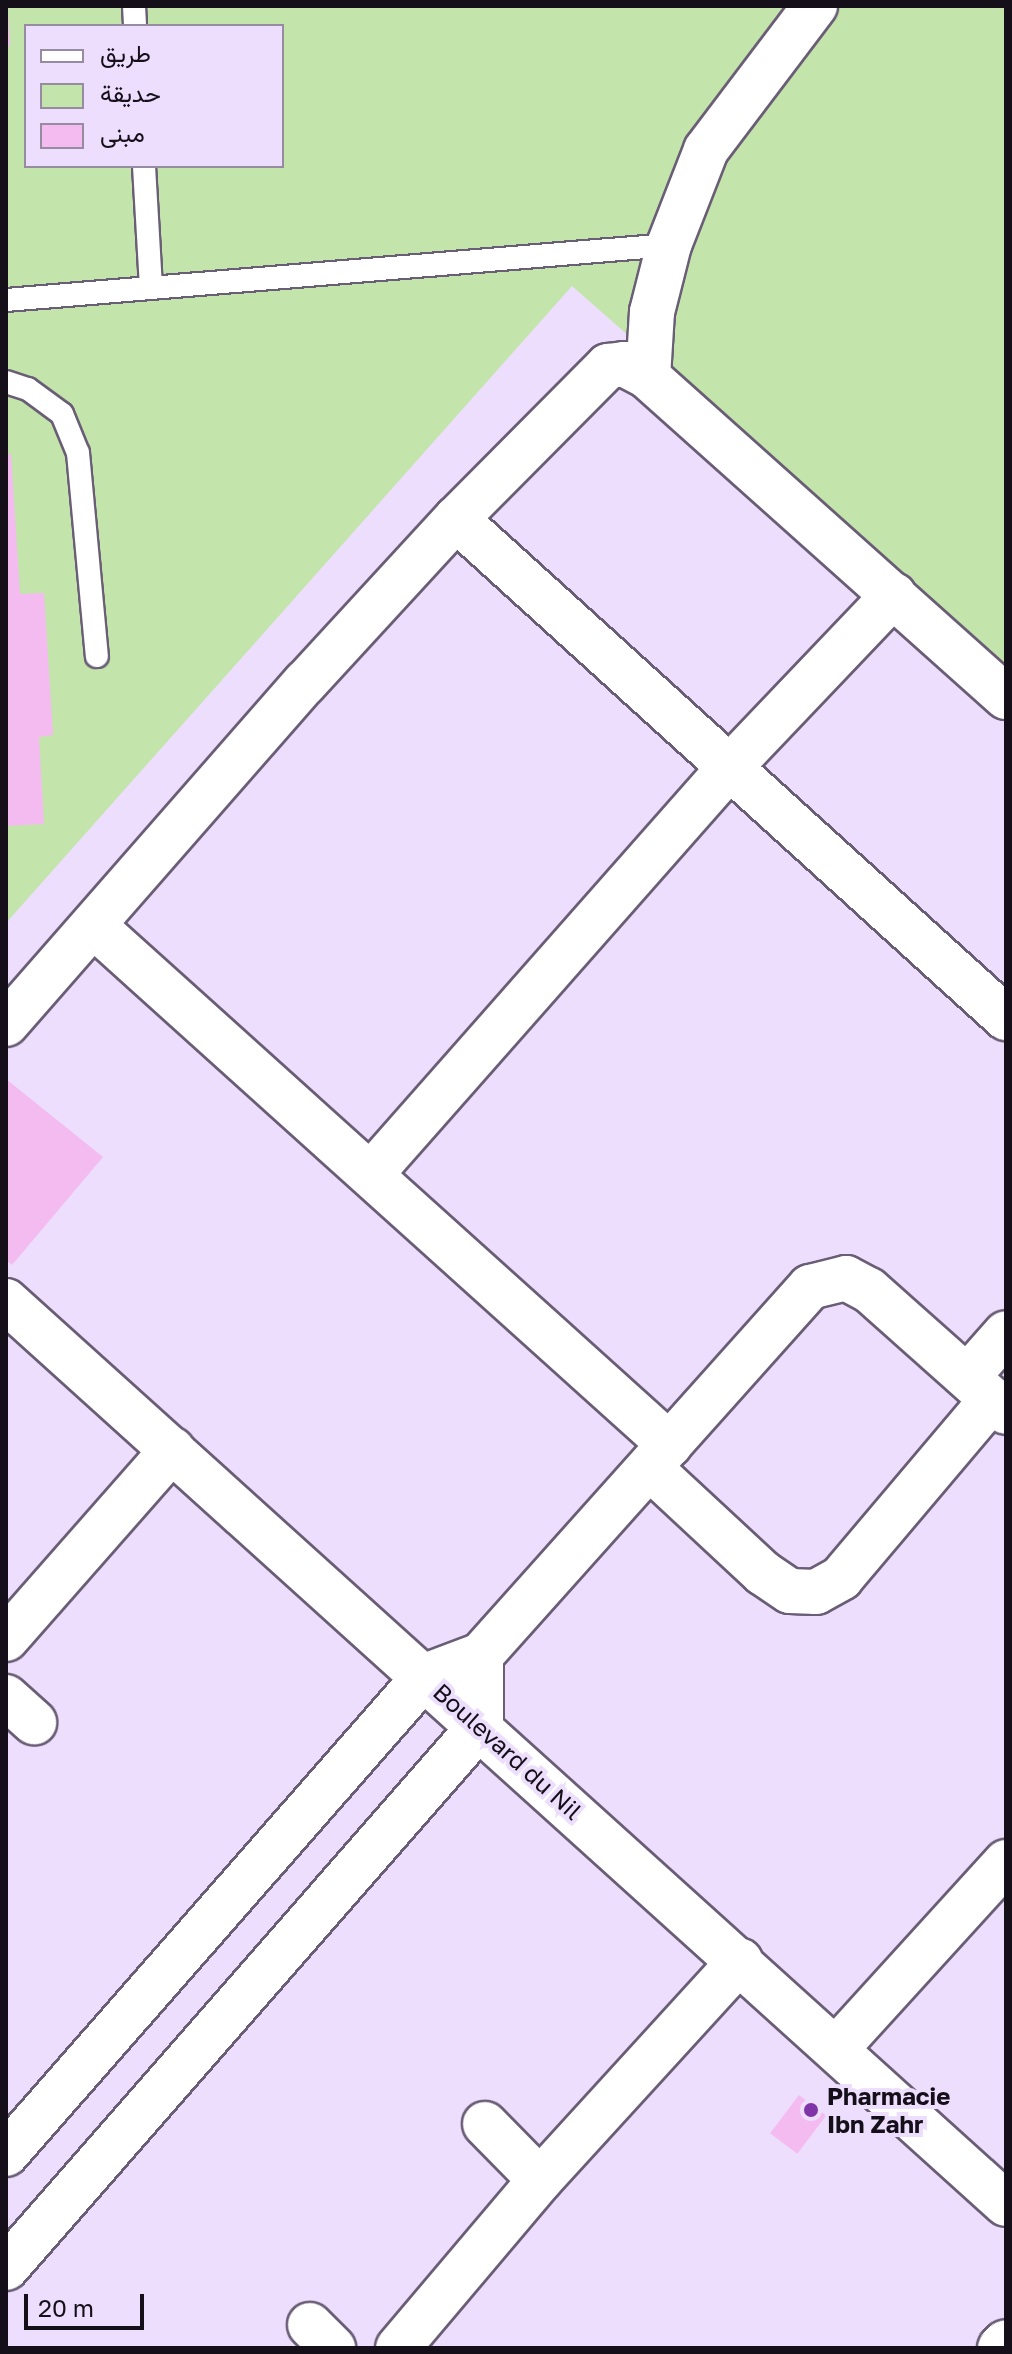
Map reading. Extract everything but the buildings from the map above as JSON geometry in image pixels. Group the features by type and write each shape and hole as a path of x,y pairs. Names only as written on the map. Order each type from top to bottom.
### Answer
{"street":[{"path":"648,377 652,312 669,245 706,150 815,6"},
{"path":"6,1024 305,683 456,519 595,374 624,364 648,377 1006,697"},
{"path":"456,519 1006,1018"},
{"path":"371,1174 729,768 894,595"},
{"path":"94,926 371,1174 661,1457 763,1573 790,1591 816,1592 841,1578 989,1395 1006,1333"},
{"path":"6,2154 425,1676 481,1655 661,1457 787,1307 826,1279 846,1278 869,1290 989,1395"},
{"name":"Boulevard du Nil","path":"6,1301 481,1725 1006,2204"},
{"path":"6,1639 172,1450"},
{"path":"6,2268 481,1725 481,1655"},
{"path":"836,2049 1006,1862"},
{"path":"398,2348 540,2180 740,1961"},
{"path":"485,2124 540,2180"},
{"path":"1000,2348 1006,2342"}],"lane":[{"path":"144,168 151,288"},
{"path":"6,300 669,245"},
{"path":"6,382 28,389 62,414 78,453 97,656"}],"green space":[{"path":"6,6 1006,6 1006,667 572,286 6,923"}],"place":[{"name":"Pharmacie Ibn Zahr","path":"811,2110"}]}
